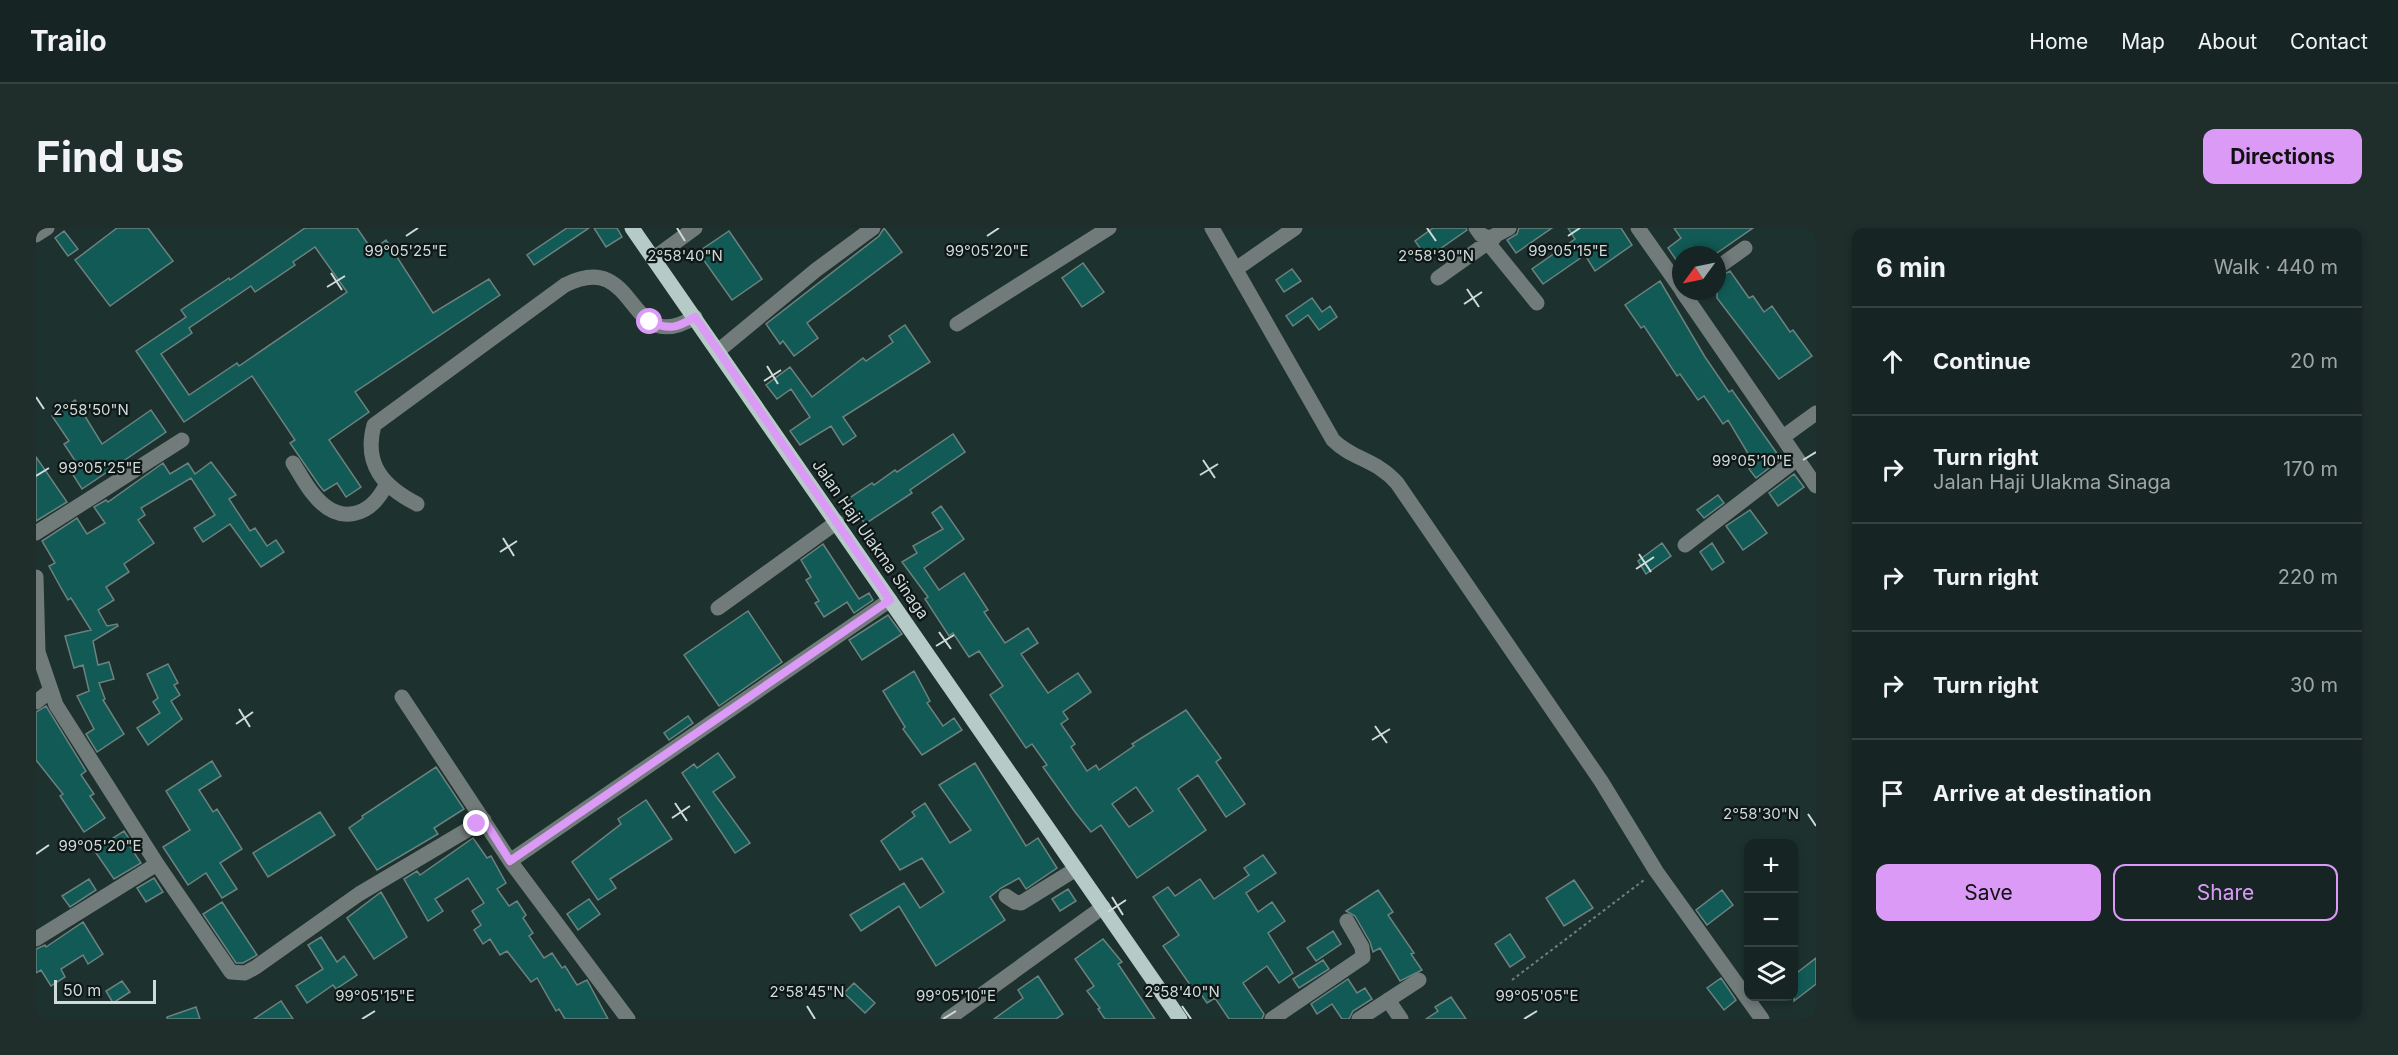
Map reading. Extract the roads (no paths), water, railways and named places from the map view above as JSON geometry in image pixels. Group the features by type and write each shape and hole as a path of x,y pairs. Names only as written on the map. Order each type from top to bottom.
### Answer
{"main road":[{"name":"Jalan Haji Ulakma Sinaga","path":"633,228 1103,907 1177,1018"}],"street":[{"path":"36,235 47,228"},
{"path":"654,258 695,228"},
{"path":"718,351 816,270 873,228"},
{"path":"957,324 1109,228"},
{"path":"1212,228 1320,422 1340,447 1380,466 1397,483 1601,781 1656,871 1762,1019"},
{"path":"1236,269 1295,228"},
{"path":"1476,228 1492,241 1537,303"},
{"path":"1438,278 1509,228"},
{"path":"1638,228 1672,276"},
{"path":"1726,262 1745,248"},
{"path":"417,504 386,485 372,456 371,437 374,425 565,285 580,277 592,276 608,279 618,286 650,322 667,329 679,327 695,317"},
{"path":"1689,300 1816,486"},
{"path":"1783,437 1816,413"},
{"path":"36,533 182,440"},
{"path":"1685,545 1797,459"},
{"path":"293,463 315,497 340,513 354,515 370,509 379,499 386,485"},
{"path":"718,608 837,522"},
{"path":"36,577 38,652 50,691 67,724 157,864 231,972 244,973 359,894 484,820"},
{"path":"510,861 890,600"},
{"path":"36,702 50,691"},
{"path":"402,697 510,861 628,1019"},
{"path":"36,939 157,864"},
{"path":"1006,896 1021,903 1076,869"},
{"path":"948,1019 1103,907"},
{"path":"1272,1019 1363,957 1362,946 1347,921"},
{"path":"1359,1019 1419,980"},
{"path":"1388,1000 1401,1019"}]}
